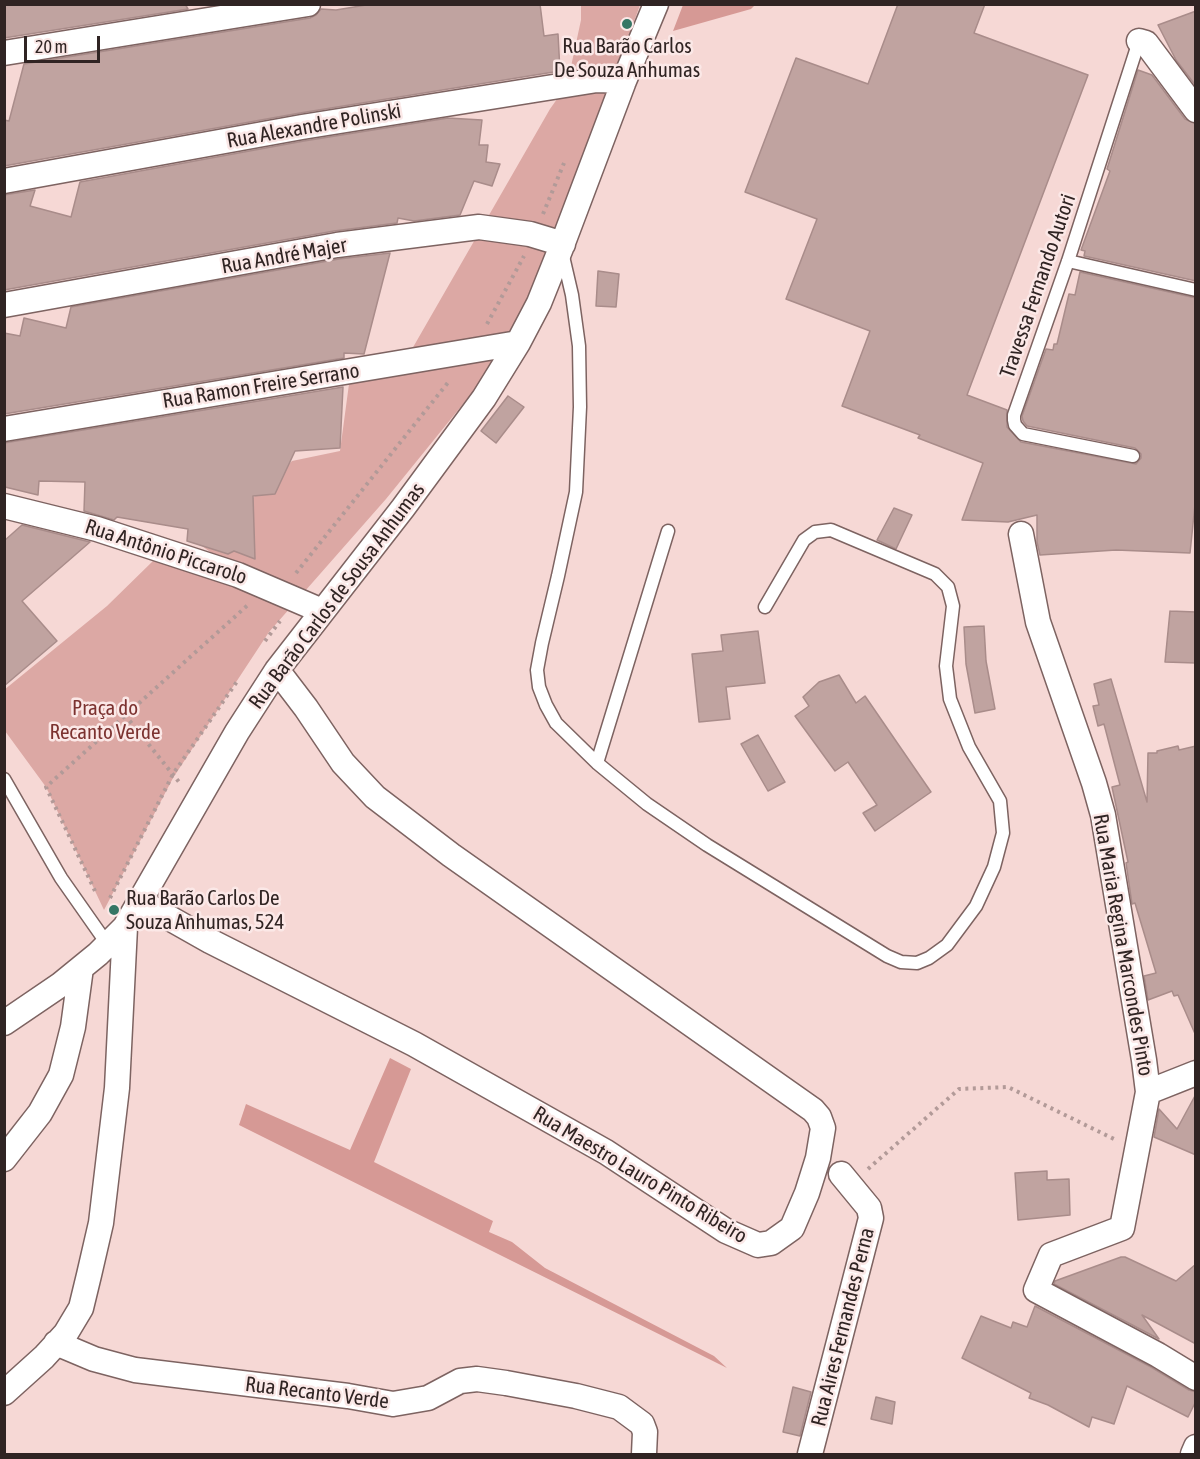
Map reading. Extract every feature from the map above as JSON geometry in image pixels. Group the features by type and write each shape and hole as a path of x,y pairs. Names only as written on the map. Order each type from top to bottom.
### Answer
{"street":[{"path":"4,53 308,4"},
{"name":"Rua Barão Carlos de Sousa Anhumas","path":"4,1394 45,1357 66,1333 81,1308 101,1223 117,1088 125,927 237,732 277,670 403,508 484,398 518,343 539,303 656,4"},
{"path":"1139,41 1146,43 1196,110"},
{"name":"Rua Alexandre Polinski","path":"4,181 597,80 624,81"},
{"name":"Rua André Majer","path":"4,305 337,245 479,226 535,236 562,246"},
{"name":"Rua Ramon Freire Serrano","path":"4,429 518,343"},
{"name":"Rua Antônio Piccarolo","path":"4,506 97,529 249,578 322,611"},
{"name":"Rua Maria Regina Marcondes Pinto","path":"1020,534 1038,622 1103,815 1148,1092 1196,1073"},
{"name":"Rua Maestro Lauro Pinto Ribeiro","path":"141,902 210,941 414,1044 596,1146 726,1231 758,1245 771,1243 792,1228 807,1193 818,1158 823,1128 819,1117 813,1110 451,855 375,797 343,763 277,670"},
{"path":"7,1016 60,985 108,945 125,927"},
{"path":"4,1159 40,1113 61,1075 73,1027 81,968"},
{"path":"1148,1092 1122,1228 1051,1255 1036,1290 1158,1355 1196,1378"},
{"name":"Rua Aires Fernandes Perna","path":"810,1455 871,1218 869,1208 845,1180"},
{"name":"Rua Recanto Verde","path":"56,1343 94,1359 135,1370 393,1404 428,1398 460,1381 477,1379 576,1396 619,1407 642,1424 645,1432 644,1455"},
{"path":"1193,1455 1196,1447"}],"lane":[{"name":"Travessa Fernando Autori","path":"1133,456 1023,434 1015,425 1014,415 1068,261 1139,41"},
{"path":"562,246 579,346 576,492 537,670 539,687 556,723 597,762 647,804 707,845 887,956 901,962 917,963 929,958 947,945 976,906 994,867 1003,833 1000,801 969,747 950,699 946,666 953,606 948,587 935,574 831,530 815,532 804,540 765,607"},
{"path":"1068,261 1196,290"},
{"path":"597,762 668,531"},
{"path":"4,779 61,878 108,945"}],"path":[{"path":"99,900 46,787 125,715 283,593 472,351 535,236 567,154"},
{"path":"265,641 283,593"},
{"path":"110,899 173,774 238,679"},
{"path":"125,715 196,805"},
{"path":"845,1180 958,1089 1008,1087 1137,1150"}],"green space":[{"name":"Praça do Recanto Verde","path":"581,5 640,5 544,272 510,346 386,499 269,632 173,778 104,910 46,787 5,731 4,690 107,606 154,560 246,578 202,546 292,461 340,451 349,384 408,356 550,109 567,85 581,20"}],"shaded area":[{"path":"683,4 755,5 751,9 673,31"},
{"path":"390,1058 411,1069 374,1162 493,1221 489,1232 512,1242 545,1268 714,1356 727,1368 239,1125 246,1104 350,1150"}],"building":[{"path":"4,4 185,4 188,9 4,38"},
{"path":"372,4 540,4 544,36 558,34 560,71 300,113 4,166 4,120 9,121 24,64 310,18 321,9 336,10"},
{"path":"898,4 985,4 974,33 1088,75 967,395 1007,410 1007,427 1021,442 1136,464 1141,454 1135,448 1027,426 1023,421 1022,416 1046,349 1053,350 1054,344 1057,344 1069,294 1075,295 1080,272 1196,298 1196,495 1190,553 1116,550 1040,555 1037,542 1037,515 1008,522 962,520 983,463 918,438 920,435 842,406 870,331 786,299 817,219 745,192 796,58 868,84"},
{"path":"1196,11 1196,86 1176,60 1158,25"},
{"path":"1138,70 1152,75 1185,119 1196,124 1196,281 1084,256 1085,251 1081,250 1110,171 1107,169"},
{"path":"448,118 482,120 479,145 488,145 486,162 500,164 492,186 474,181 460,215 414,221 398,218 397,223 334,231 4,290 4,195 35,190 30,206 71,217 80,182 304,141"},
{"path":"390,253 364,354 344,353 344,358 4,414 4,333 20,336 24,318 66,328 71,307 339,259"},
{"path":"598,271 619,274 616,307 596,306"},
{"path":"343,387 340,448 295,451 275,494 253,496 255,559 234,551 228,554 187,541 188,529 117,517 114,520 84,511 85,482 39,481 38,495 5,487 4,443"},
{"path":"508,396 524,407 496,443 481,431"},
{"path":"894,508 912,515 896,549 877,540"},
{"path":"22,525 90,542 22,601 57,641 4,686 4,541"},
{"path":"1170,611 1196,612 1196,663 1165,662"},
{"path":"984,626 986,661 995,709 975,713 966,664 964,627"},
{"path":"758,631 765,683 726,687 730,719 699,722 692,654 723,651 721,635"},
{"path":"839,675 856,703 865,696 931,792 875,831 863,813 877,805 848,762 835,771 795,716 809,706 803,697 819,682"},
{"path":"1111,679 1147,802 1148,753 1157,753 1157,751 1178,746 1179,750 1196,746 1196,1036 1178,995 1174,996 1172,991 1148,1000 1144,976 1156,973 1135,903 1132,904 1126,863 1128,862 1112,787 1120,785 1104,724 1098,726 1093,706 1099,705 1094,684"},
{"path":"758,735 785,782 768,791 741,744"},
{"path":"1196,1094 1196,1155 1154,1137 1159,1109 1177,1129"},
{"path":"1047,1171 1047,1180 1069,1179 1070,1215 1018,1220 1015,1173"},
{"path":"1121,1257 1176,1281 1196,1264 1196,1344 1142,1315 1159,1339 1054,1284 1055,1281"},
{"path":"1035,1306 1196,1392 1196,1401 1188,1417 1127,1386 1114,1424 1092,1417 1089,1427 1048,1405 1029,1398 1031,1393 962,1358 981,1316 1011,1328 1013,1322 1027,1327"},
{"path":"793,1387 811,1392 800,1436 783,1432"},
{"path":"876,1397 895,1402 892,1424 871,1419"}],"place":[{"name":"Rua Barão Carlos De Souza Anhumas","path":"627,24"},
{"name":"Rua Barão Carlos De Souza Anhumas, 524","path":"114,910"}]}
